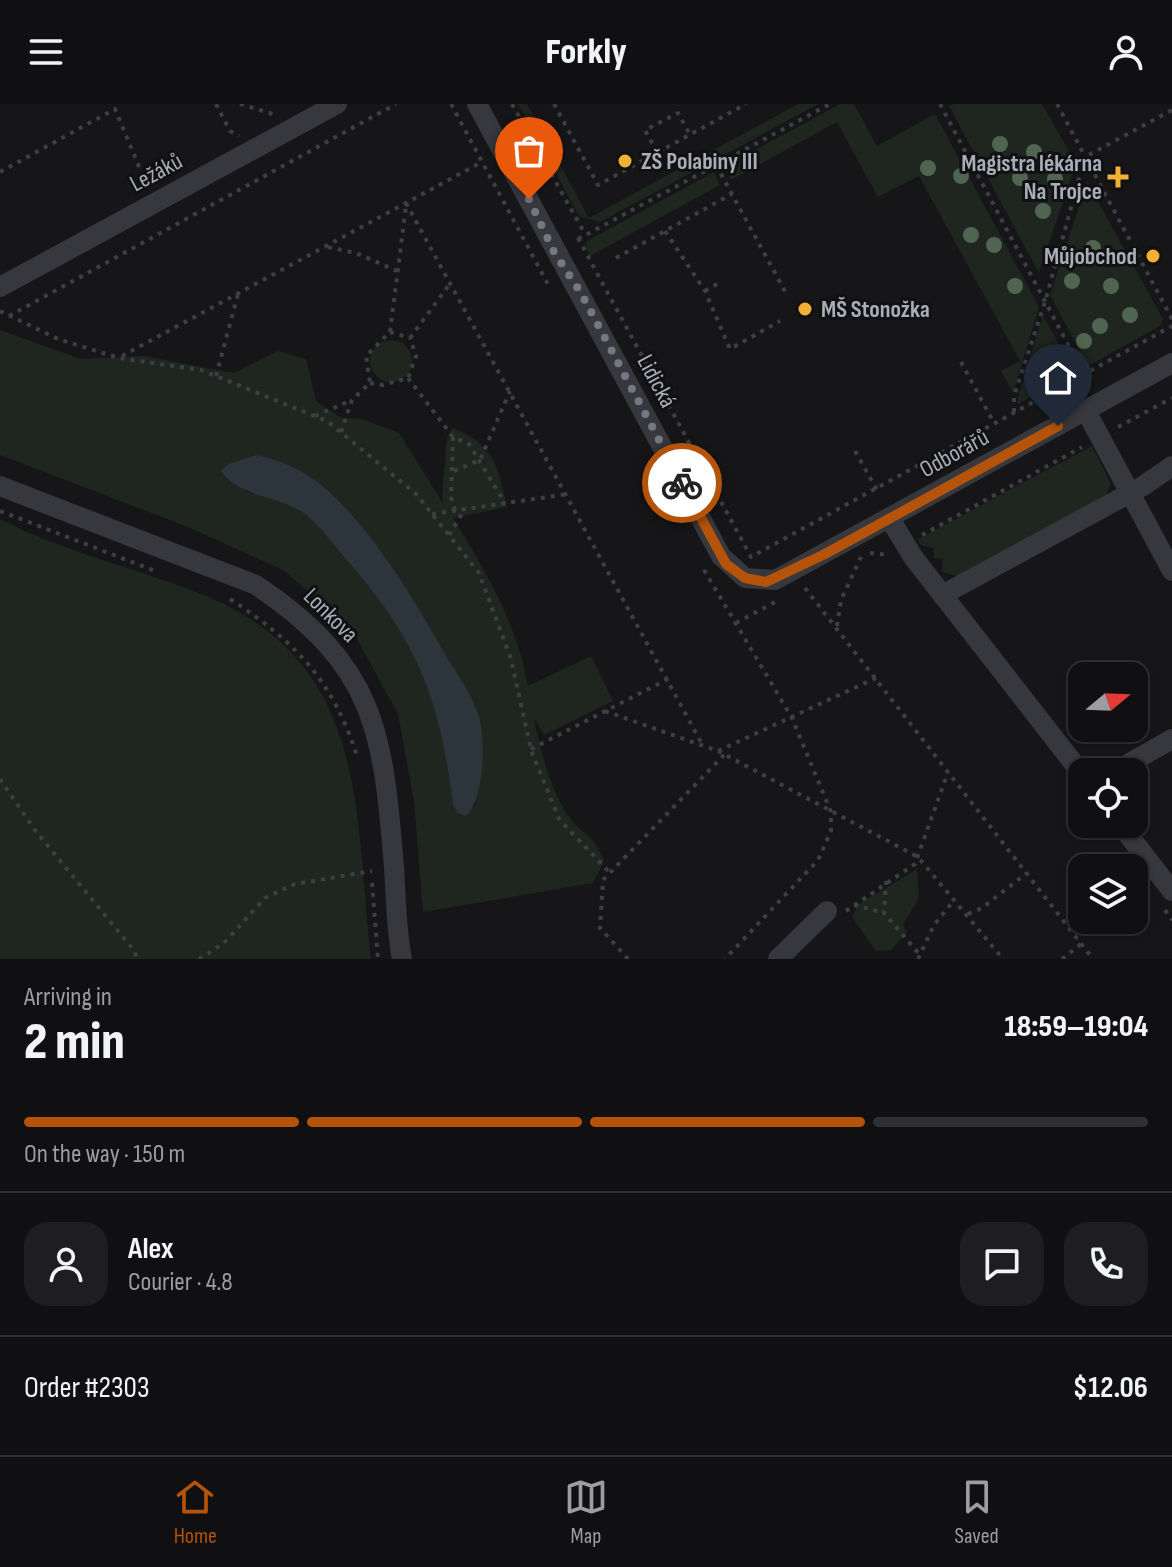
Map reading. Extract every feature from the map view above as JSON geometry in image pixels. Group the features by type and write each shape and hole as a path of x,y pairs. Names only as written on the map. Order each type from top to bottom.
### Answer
{"street":[{"name":"Ležáků","path":"0,287 337,104"},
{"name":"Lidická","path":"477,104 726,564 745,578 775,580 890,519"},
{"name":"Odborářů","path":"890,519 1172,363"},
{"path":"1086,411 1172,571"},
{"path":"942,595 1130,493 1172,466"},
{"name":"Lonkova","path":"0,486 256,585 293,610 323,639 354,681 381,742 402,959"},
{"path":"890,519 896,550 942,595 1069,758"},
{"path":"1139,758 1172,739"},
{"path":"1131,838 1172,891"},
{"path":"778,959 827,911"}],"path":[{"path":"110,104 154,203"},
{"path":"0,172 125,104"},
{"path":"216,104 230,131 245,137"},
{"path":"240,104 282,116 272,122"},
{"path":"7,317 396,104"},
{"path":"451,104 536,262"},
{"path":"512,104 585,234 830,104"},
{"path":"554,104 598,185 746,104"},
{"path":"940,104 1084,374"},
{"path":"1057,104 1172,319"},
{"path":"1014,412 1014,396 1045,302 1085,157 1172,110"},
{"path":"657,152 645,130 678,113 690,135"},
{"path":"119,358 481,162"},
{"path":"716,165 787,295"},
{"path":"616,258 732,194"},
{"path":"370,383 366,356 390,332 406,203"},
{"path":"406,203 568,494 702,744"},
{"path":"665,231 705,291 730,349 780,321"},
{"path":"578,238 751,557 1172,326"},
{"path":"326,247 356,253 397,271"},
{"path":"705,291 722,281"},
{"path":"410,338 450,284"},
{"path":"216,376 238,294"},
{"path":"0,312 58,339 119,358 201,370 315,416 341,433 416,494 479,573 511,659 531,750 559,819 610,873"},
{"path":"390,332 410,338"},
{"path":"408,378 416,356 410,338"},
{"path":"961,362 994,423"},
{"path":"370,383 383,385 408,378"},
{"path":"408,378 453,437 469,444 505,503"},
{"path":"315,416 352,400 370,383"},
{"path":"454,471 480,460 510,391"},
{"path":"896,550 1172,398"},
{"path":"341,433 352,400"},
{"path":"453,437 451,497 455,510"},
{"path":"855,451 877,490"},
{"path":"432,514 568,494"},
{"path":"449,535 465,509"},
{"path":"0,511 165,574"},
{"path":"837,626 841,600 861,557"},
{"path":"805,587 1093,959"},
{"path":"218,594 231,599 284,637 319,676 345,718 361,767"},
{"path":"718,751 876,678"},
{"path":"531,750 668,679"},
{"path":"605,711 718,751 918,857 1003,959"},
{"path":"725,959 818,860 831,831 831,812 792,718"},
{"path":"628,959 600,928 603,880 724,755"},
{"path":"948,772 915,864 854,905 884,913 919,957 934,925 955,899"},
{"path":"0,779 34,829 138,959"},
{"path":"371,858 373,928 378,959"},
{"path":"199,959 224,943 265,898 295,884 372,871"},
{"path":"968,914 982,908 1027,873"},
{"path":"884,913 886,881"},
{"path":"1062,959 1081,944"}],"shaded area":[{"path":"518,104 527,104 589,218 798,104 818,104 600,222 579,216"},
{"path":"840,104 854,104 877,146 935,114 1039,307 1013,393 1001,371 1020,361 919,176 878,197 837,122 731,180 724,167"},
{"path":"1042,104 1073,158 1073,172 1039,273 949,106"},
{"path":"714,172 720,185 590,256 585,246 587,241"},
{"path":"1087,182 1163,319 1160,326 1088,366 1050,295"},
{"path":"1043,315 1074,373 1018,404 1017,401"},
{"path":"0,330 81,359 144,356 234,373 278,351 306,359 316,401 342,418 362,419 399,433 444,505 442,496 447,438 453,428 477,442 486,449 497,468 507,507 453,518 508,620 528,686 591,656 613,701 544,735 534,718 543,758 559,800 574,823 595,843 604,861 593,883 423,912 414,802 398,714 351,628 283,570 188,527 0,455","holes":["256,455 334,496 392,568 426,621 481,754 475,807 453,805 433,696 411,649 372,590 350,561 306,515 283,500 246,492 228,464"]},
{"path":"391,340 406,346 412,361 406,376 391,382 376,376 370,361 376,346"},
{"path":"1092,446 1111,484 1105,498 957,576 942,572 943,559 934,558 934,548 920,545 918,539"},
{"path":"256,455 288,465 308,476 327,489 352,515 396,574 465,686 479,717 483,755 477,797 466,816 458,813 453,805 441,733 421,672 391,617 331,541 305,514 239,487 221,471 228,464"},
{"path":"0,519 49,541 206,596 259,625 299,661 326,702 344,748 355,797 371,959 0,959"},
{"path":"917,869 919,898 903,924 907,933 891,950 876,951 852,917 859,904"}],"way so far":[{"path":"529,199 554,252 581,293 682,483"}],"place":[{"name":"ZŠ Polabiny III","path":"625,161"},
{"name":"Magistra lékárna Na Trojce","path":"1118,177"},
{"name":"Můjobchod","path":"1153,256"},
{"name":"MŠ Stonožka","path":"805,309"}],"route":[{"path":"682,483 726,564 745,578 766,582 825,554 1058,426"}]}
